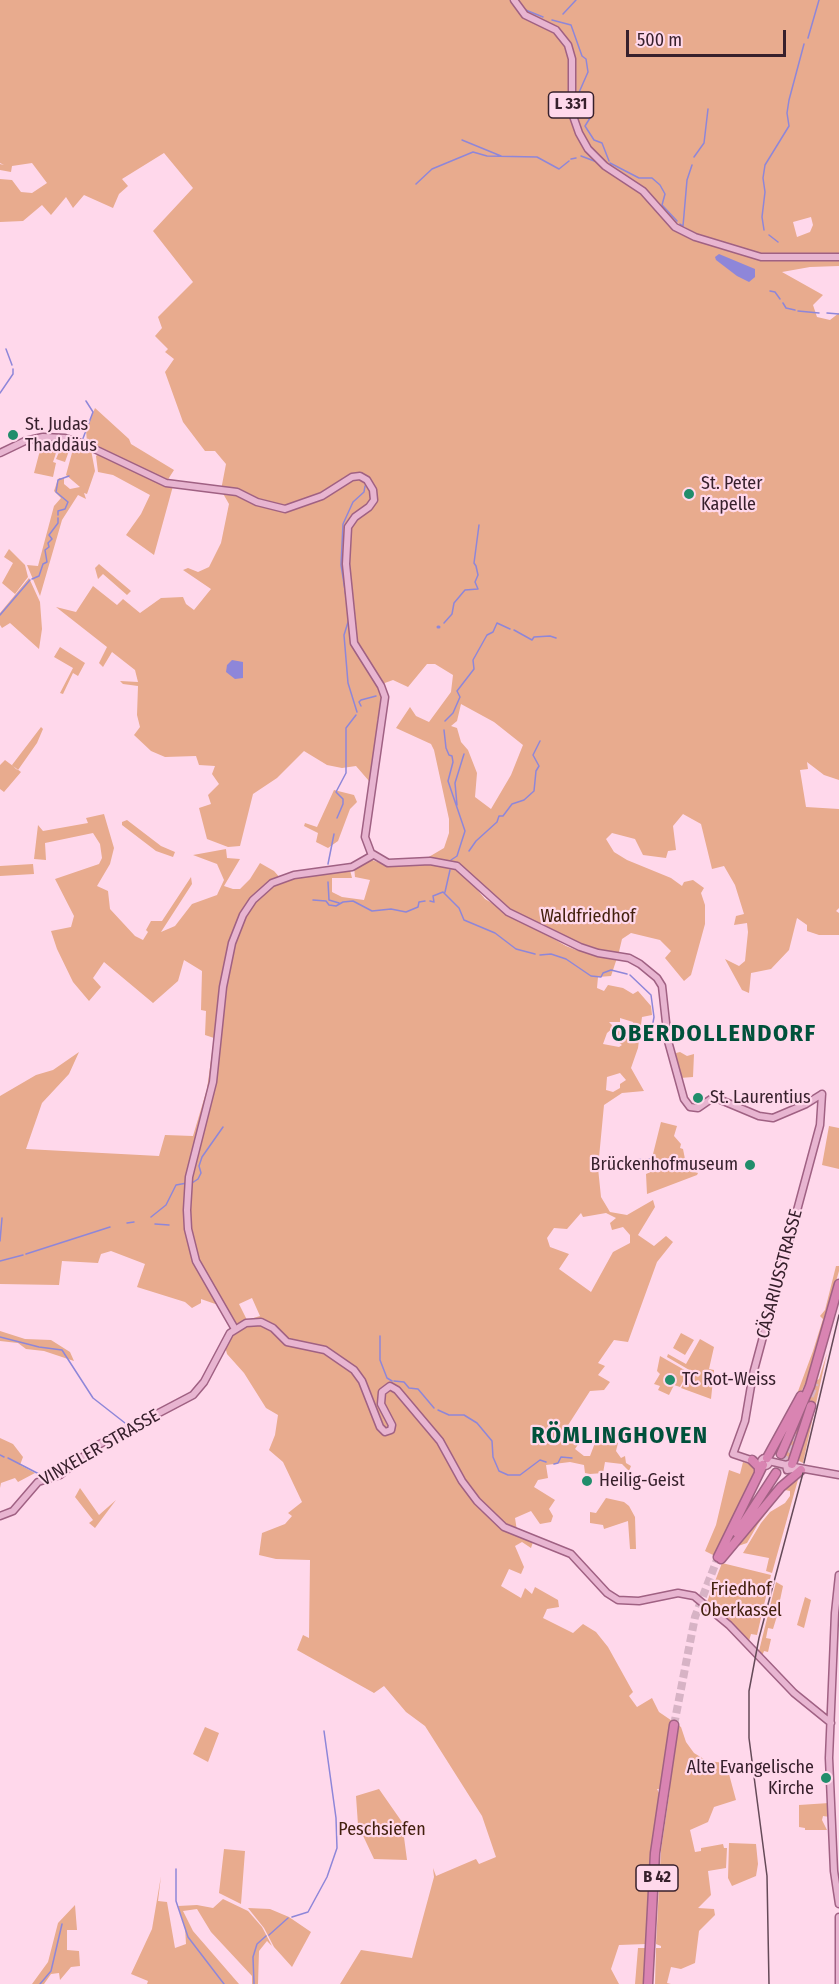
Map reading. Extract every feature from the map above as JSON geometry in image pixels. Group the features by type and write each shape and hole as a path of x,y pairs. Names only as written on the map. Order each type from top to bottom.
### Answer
{"highway":[{"path":"719,1558 766,1464 817,1375 839,1284"},
{"path":"781,1454 817,1375 838,1304"},
{"path":"719,1558 781,1487 793,1468 811,1406"},
{"path":"719,1558 766,1464"},
{"name":"B 42","path":"650,1984 654,1853 676,1726"}],"main road":[{"name":"L 331","path":"514,0 525,15 556,30 568,45 572,58 572,113 588,149 605,166 643,191 675,226 695,237 761,258 839,257"},
{"path":"0,453 31,439 65,438 84,444 161,481 241,493 261,504 288,509 329,493 352,477 362,477 371,485 373,503 355,517 348,527 346,540 352,638 384,693 365,837 373,855 388,863 430,861 457,866 469,874 491,899 508,912 585,949 638,962 657,978 662,986 668,1041 684,1099 690,1107 698,1108 716,1098 759,1116 773,1118 815,1098 822,1101"},
{"path":"373,855 352,867 294,875 272,883 253,900 240,921 232,943 223,987 213,1082 189,1177 188,1229 196,1261 235,1329 251,1322 269,1325 287,1342 322,1349 334,1355 357,1373 380,1427 385,1432 391,1430 392,1425 381,1404 382,1392 390,1386 397,1390 440,1441 462,1481 496,1521 515,1533 571,1554 607,1593 618,1600 639,1601 678,1593 694,1596 729,1625 794,1693 831,1723"},
{"name":"CÄSARIUSSTRASSE","path":"766,1464 733,1453 745,1421 753,1374 821,1124 822,1094 815,1098"},
{"name":"VINXELER STRASSE","path":"0,1516 14,1509 38,1482 60,1475 105,1441 193,1395 204,1382 225,1339 235,1329"},
{"path":"766,1464 837,1475"},
{"path":"839,1575 835,1613 831,1723 832,1852 839,1904"},
{"path":"839,1917 839,1984"}],"green space":[{"name":"Waldfriedhof","path":"0,0 512,0 521,13 556,32 567,45 570,66 570,112 584,146 643,194 671,227 753,257 775,261 839,258 839,266 810,267 782,272 823,295 813,305 817,317 830,320 839,313 839,780 824,775 807,762 808,769 800,770 806,807 839,809 839,908 836,911 839,913 839,935 819,935 807,931 807,925 797,918 789,950 771,969 751,973 749,993 742,990 725,959 739,966 745,961 747,923 734,925 736,916 744,914 735,885 724,866 712,869 701,824 683,814 673,826 676,850 668,851 666,858 643,855 635,839 612,833 606,839 614,852 627,860 671,878 682,886 684,882 693,880 704,888 701,893 705,905 705,924 691,975 684,981 665,958 671,951 660,940 631,933 622,939 618,956 596,952 505,908 465,868 457,864 427,858 444,848 449,833 449,819 434,750 431,744 396,728 410,707 416,716 429,722 451,692 453,675 435,664 427,664 408,687 393,680 382,684 382,706 377,721 378,730 369,781 356,766 342,768 327,765 304,751 277,778 253,794 240,846 228,847 207,839 199,808 211,804 208,795 219,784 212,774 215,766 199,765 196,756 165,757 151,751 134,735 140,727 137,715 138,686 123,684 120,681 138,682 135,670 112,652 103,667 99,663 107,647 56,607 76,612 93,586 117,605 123,599 140,613 161,598 183,597 186,604 194,610 211,589 183,570 188,568 198,572 209,567 221,543 229,504 221,490 226,464 215,451 205,451 183,422 165,372 174,359 165,352 168,349 155,336 162,328 158,317 193,282 153,231 193,188 164,153 122,179 128,186 119,194 113,208 84,195 73,208 66,197 51,215 42,205 23,221 0,222 0,179 12,180 21,192 32,193 47,183 32,163 12,166 11,172 0,170 0,164 4,165 0,163","holes":["461,704 494,722 523,745 511,775 491,809 475,797 477,773 468,750 461,742 457,728 451,726 457,721"]},
{"path":"515,0 839,0 839,254 762,255 699,235 674,221 588,147 574,115 567,40 524,12","holes":["811,217 813,225 810,232 797,237 793,222"]},
{"path":"95,408 129,439 131,444 174,470 167,481 87,442 86,430"},
{"path":"43,439 63,439 91,450 95,471 87,494 84,493 86,499 78,495 62,520 40,596 27,565 38,566 54,506 61,498 54,491 57,482 59,478 64,478 64,484 70,489 80,487 66,475 73,449 70,448 65,462 56,459 62,445 59,444 53,462 56,463 53,477 34,473"},
{"path":"99,453 173,486 154,555 126,535 141,514 150,495 113,475 98,472 96,456"},
{"path":"9,549 25,565 28,577 15,594 2,583 13,563 4,557"},
{"path":"99,564 131,591 127,595 103,574 98,579 95,568"},
{"path":"29,578 40,602 42,629 39,649 10,623 2,628 0,625 0,613"},
{"path":"60,647 85,663 78,676 73,673 63,694 60,693 73,668 54,657"},
{"path":"41,727 43,729 37,743 18,770 16,769 12,765"},
{"path":"5,760 21,772 4,792 0,789 0,765"},
{"path":"334,790 354,795 357,802 350,809 338,841 328,848 316,842 318,833 304,826 305,823 317,827"},
{"path":"104,814 114,848 110,864 97,886 108,891 110,909 135,936 143,940 151,921 162,921 191,877 192,884 161,932 175,926 192,904 217,895 224,880 217,864 193,855 226,849 227,858 240,859 224,886 233,889 240,889 250,879 260,863 274,871 282,880 350,870 352,878 332,878 332,892 342,897 364,900 370,880 355,877 354,867 372,860 383,864 412,865 430,862 452,866 466,876 485,899 566,946 617,958 611,976 598,977 597,988 604,991 608,985 623,988 633,994 638,991 651,1006 652,1015 642,1017 638,1048 631,1068 644,1091 622,1093 604,1105 598,1168 601,1197 610,1212 627,1215 653,1200 655,1207 638,1235 654,1246 666,1236 673,1242 657,1262 628,1342 614,1340 598,1363 605,1366 598,1375 610,1382 604,1390 590,1391 563,1433 579,1443 575,1449 584,1456 590,1456 598,1435 618,1443 616,1451 621,1458 625,1456 626,1463 631,1466 629,1471 622,1464 605,1462 603,1473 590,1474 585,1473 584,1465 570,1462 546,1465 548,1478 538,1480 534,1487 555,1500 549,1509 553,1516 551,1522 540,1524 531,1511 515,1518 518,1537 533,1542 531,1548 522,1542 515,1546 524,1567 521,1574 509,1569 501,1586 521,1598 525,1588 532,1594 535,1587 558,1600 559,1607 547,1609 543,1618 573,1633 583,1624 596,1632 608,1647 633,1692 629,1696 637,1707 652,1698 659,1712 681,1727 686,1742 694,1753 707,1761 726,1763 736,1800 714,1807 708,1822 690,1830 695,1852 701,1851 701,1848 723,1844 724,1848 727,1848 726,1868 708,1871 711,1895 698,1908 714,1909 715,1915 699,1931 695,1963 681,1969 671,1967 667,1983 671,1984 655,1984 656,1948 661,1948 656,1944 661,1850 670,1789 657,1789 660,1795 651,1865 646,1944 619,1945 611,1969 619,1984 340,1984 361,1950 412,1958 434,1877 433,1868 436,1876 476,1859 479,1864 496,1857 482,1816 425,1726 406,1712 384,1686 374,1693 297,1650 303,1635 309,1638 310,1560 276,1559 259,1555 262,1533 285,1524 292,1516 288,1513 302,1502 283,1462 269,1450 275,1435 278,1415 266,1408 244,1373 227,1354 224,1342 237,1329 221,1306 201,1299 201,1303 192,1308 185,1302 137,1287 145,1264 111,1251 101,1254 98,1263 62,1261 59,1285 0,1284 0,1096 36,1075 53,1070 79,1052 69,1074 42,1103 26,1149 159,1156 165,1135 193,1136 207,1089 214,1038 205,1035 206,1011 201,1010 202,971 184,960 178,981 153,1003 104,962 93,978 101,987 89,1001 73,982 57,949 51,931 71,927 74,916 55,879 99,864 102,858 100,844 93,833 45,843 46,860 34,859 38,825 43,831 88,823 86,818","holes":["620,1018 633,1022 632,1027 616,1032 615,1036 620,1035 618,1042 622,1045 619,1047 603,1044 607,1033 614,1027 609,1022 620,1022","620,1073 626,1080 620,1084 620,1088 613,1092 606,1090 607,1077","581,1213 583,1217 606,1213 616,1218 610,1223 612,1230 623,1227 630,1235 630,1243 613,1252 591,1292 559,1269 569,1254 550,1247 547,1238 554,1228 567,1229","252,1298 260,1316 247,1320 239,1304"]},
{"path":"127,820 161,846 175,852 173,857 156,851 122,825 122,822"},
{"path":"33,864 34,874 0,876 0,866"},
{"path":"680,1052 687,1056 694,1054 693,1077 680,1078 672,1054"},
{"path":"661,1122 677,1126 674,1136 681,1144 680,1148 683,1149 687,1169 698,1173 647,1194 646,1174 653,1171 653,1154"},
{"path":"829,1126 839,1128 839,1169 822,1165"},
{"path":"836,1266 839,1266 839,1271 808,1378 788,1418 813,1351 823,1319 820,1316 825,1310"},
{"path":"0,1331 25,1339 51,1340 70,1352 74,1361 44,1351 26,1349 18,1343 0,1341"},
{"path":"681,1333 694,1340 685,1355 673,1348"},
{"path":"700,1339 714,1347 709,1369 714,1370 711,1399 681,1388 691,1371 667,1357 668,1354 686,1364"},
{"path":"827,1353 803,1463 791,1457 787,1459 783,1457 814,1382 819,1379"},
{"name":"TC Rot-Weiss","path":"660,1356 688,1372 680,1387 674,1385 669,1395 658,1390 660,1386 654,1384 660,1374 657,1371"},
{"path":"0,1438 13,1444 23,1457 20,1465 35,1473 18,1482 15,1478 1,1483 0,1488"},
{"path":"743,1462 755,1466 758,1472 715,1556 705,1551 716,1525 729,1470 740,1474"},
{"path":"799,1476 772,1573 766,1571 769,1558 743,1553 761,1523 770,1512 785,1503 790,1496 790,1491 785,1490 779,1496 747,1543 735,1547 774,1499"},
{"path":"80,1488 99,1515 116,1500 95,1528 89,1523 93,1520 75,1497"},
{"path":"606,1498 624,1502 629,1506 635,1517 636,1549 630,1549 628,1521 604,1529 603,1525 590,1523 590,1512 596,1513"},
{"name":"Friedhof Oberkassel","path":"722,1563 771,1575 757,1635 751,1634 749,1641 707,1602"},
{"path":"776,1582 783,1586 779,1605 774,1604 771,1615 777,1616 773,1629 768,1628 766,1638 771,1639 768,1652 764,1651 762,1656 759,1651"},
{"path":"805,1597 811,1600 804,1628 797,1625"},
{"path":"205,1727 219,1733 208,1762 193,1754"},
{"name":"Peschsiefen","path":"379,1789 402,1822 407,1860 374,1859 358,1825 356,1796"},
{"path":"829,1803 830,1817 823,1816 822,1820 827,1830 805,1830 799,1827 799,1805"},
{"path":"729,1843 756,1844 758,1864 756,1876 732,1886 728,1878"},
{"path":"224,1849 245,1851 241,1904 219,1893"},
{"path":"161,1876 158,1901 167,1902 175,1948 186,1944 185,1927 178,1906 197,1905 213,1908 223,1899 248,1911 262,1927 272,1946 267,1941 259,1951 258,1984 252,1984 252,1976 211,1932 197,1909 183,1911 193,1931 239,1984 147,1984 148,1981 131,1974 152,1929"},
{"path":"75,1905 77,1930 67,1930 67,1950 79,1951 80,1966 71,1967 60,1980 59,1973 51,1974 44,1984 32,1984 48,1962 58,1923"},
{"path":"248,1908 270,1909 289,1917 311,1932 292,1967 274,1947 264,1928"},
{"path":"638,1948 646,1948 643,1984 635,1984"}],"shaded area":[{"path":"719,254 755,269 755,277 749,282 737,276 716,260 715,257"},
{"path":"232,660 243,662 243,678 235,679 226,672 227,665"}],"waterway":[{"path":"563,14 576,0"},
{"path":"808,38 819,0"},
{"path":"523,9 543,17"},
{"path":"552,20 571,25 582,56 586,59 588,72 577,97 581,106 588,111 590,118 585,126 594,140 602,143 609,161"},
{"path":"764,230 762,217 765,165 789,126 787,113 789,100 804,44"},
{"path":"694,157 704,143 708,109"},
{"path":"462,140 501,156"},
{"path":"416,184 432,169 473,152 487,156 537,157 559,169 569,161"},
{"path":"581,156 597,162"},
{"path":"571,159 576,158"},
{"path":"610,163 639,178 652,178 665,194 662,205 677,221"},
{"path":"680,224 683,226 687,180 692,165"},
{"path":"769,235 778,242"},
{"path":"770,291 775,292 780,299"},
{"path":"783,303 786,308 795,310"},
{"path":"798,311 819,313"},
{"path":"827,313 839,314"},
{"path":"6,349 12,365"},
{"path":"0,393 13,374 13,369"},
{"path":"82,441 93,412 86,401"},
{"path":"58,515 58,511 65,509 68,502 56,492 58,480 69,476"},
{"path":"348,609 341,565 343,524 353,502 364,492 365,486"},
{"path":"32,579 39,576 43,564 47,562 45,550 49,547 48,543 52,539 49,535 58,523 58,518"},
{"path":"444,623 452,614 454,603 465,590 478,589 475,582 478,575 474,563 479,525"},
{"path":"0,615 30,580"},
{"path":"349,619 344,635 348,683 357,712"},
{"path":"445,721 453,713 460,697 457,691 474,669 473,660 487,635 493,632 497,623 510,629"},
{"path":"514,630 532,640 534,637 556,638"},
{"path":"361,706 359,702 361,700 376,696"},
{"path":"337,818 343,804 343,799 336,792 346,773 346,728 356,715"},
{"path":"444,730 446,748 453,762 448,781 465,831 457,856 451,860"},
{"path":"469,851 476,841 497,822 499,816 503,816 512,804 524,800 534,791 536,771 539,766 533,755 540,741"},
{"path":"457,805 455,783 464,754"},
{"path":"328,864 334,834"},
{"path":"445,892 450,870"},
{"path":"328,882 329,900 339,903"},
{"path":"430,901 434,902 433,896 443,892 459,908 464,920 495,933 516,949 535,954"},
{"path":"313,900 326,901 329,905 336,906 343,902 353,901 372,911 391,909 406,912 418,907 419,902 425,901"},
{"path":"540,955 551,954 566,959 591,976 601,977 603,973 611,970 627,974"},
{"path":"630,975 651,995 654,1017 650,1039"},
{"path":"192,1183 201,1173 199,1166 202,1157 223,1127"},
{"path":"630,1160 650,1159"},
{"path":"601,1162 626,1161"},
{"path":"151,1217 166,1205 176,1185 187,1183"},
{"path":"0,1241 2,1218"},
{"path":"127,1223 134,1222"},
{"path":"155,1224 169,1225"},
{"path":"26,1254 110,1227"},
{"path":"0,1261 23,1255"},
{"path":"380,1336 380,1360 387,1378 392,1381"},
{"path":"0,1337 62,1350 93,1398 125,1423"},
{"path":"394,1381 404,1382 409,1388 418,1389 434,1408"},
{"path":"438,1410 449,1415 464,1415 477,1423 492,1441 493,1457 499,1471 508,1475 520,1475 540,1460 546,1462"},
{"path":"0,1455 4,1457"},
{"path":"554,1464 558,1463 561,1457 572,1458"},
{"path":"8,1458 39,1474"},
{"name":"Peschsiefen","path":"292,1917 308,1912 327,1877 337,1848 336,1818 324,1731"},
{"path":"176,1869 176,1901 188,1937 224,1984"},
{"name":"Peschsiefen","path":"269,1935 288,1918"},
{"path":"40,1984 51,1971 62,1924"},
{"name":"Peschsiefen","path":"254,1984 253,1957 257,1944 266,1936"}],"tunnel":[{"path":"776,1473 796,1432 815,1383"},
{"path":"674,1725 695,1617 718,1557"}],"tram line":[{"path":"804,1463 839,1315"},
{"path":"769,1984 767,1876 749,1738 749,1691 759,1638 803,1473"}],"place":[{"name":"St. Judas Thaddäus","path":"13,435"},
{"name":"St. Peter Kapelle","path":"689,494"},
{"name":"St. Laurentius","path":"698,1098"},
{"name":"Brückenhofmuseum","path":"750,1165"},
{"name":"TC Rot-Weiss","path":"670,1380"},
{"name":"Heilig-Geist","path":"587,1481"},
{"name":"Alte Evangelische Kirche","path":"826,1778"}],"district":[{"name":"OBERDOLLENDORF","path":"714,1034"},
{"name":"RÖMLINGHOVEN","path":"620,1436"}]}
